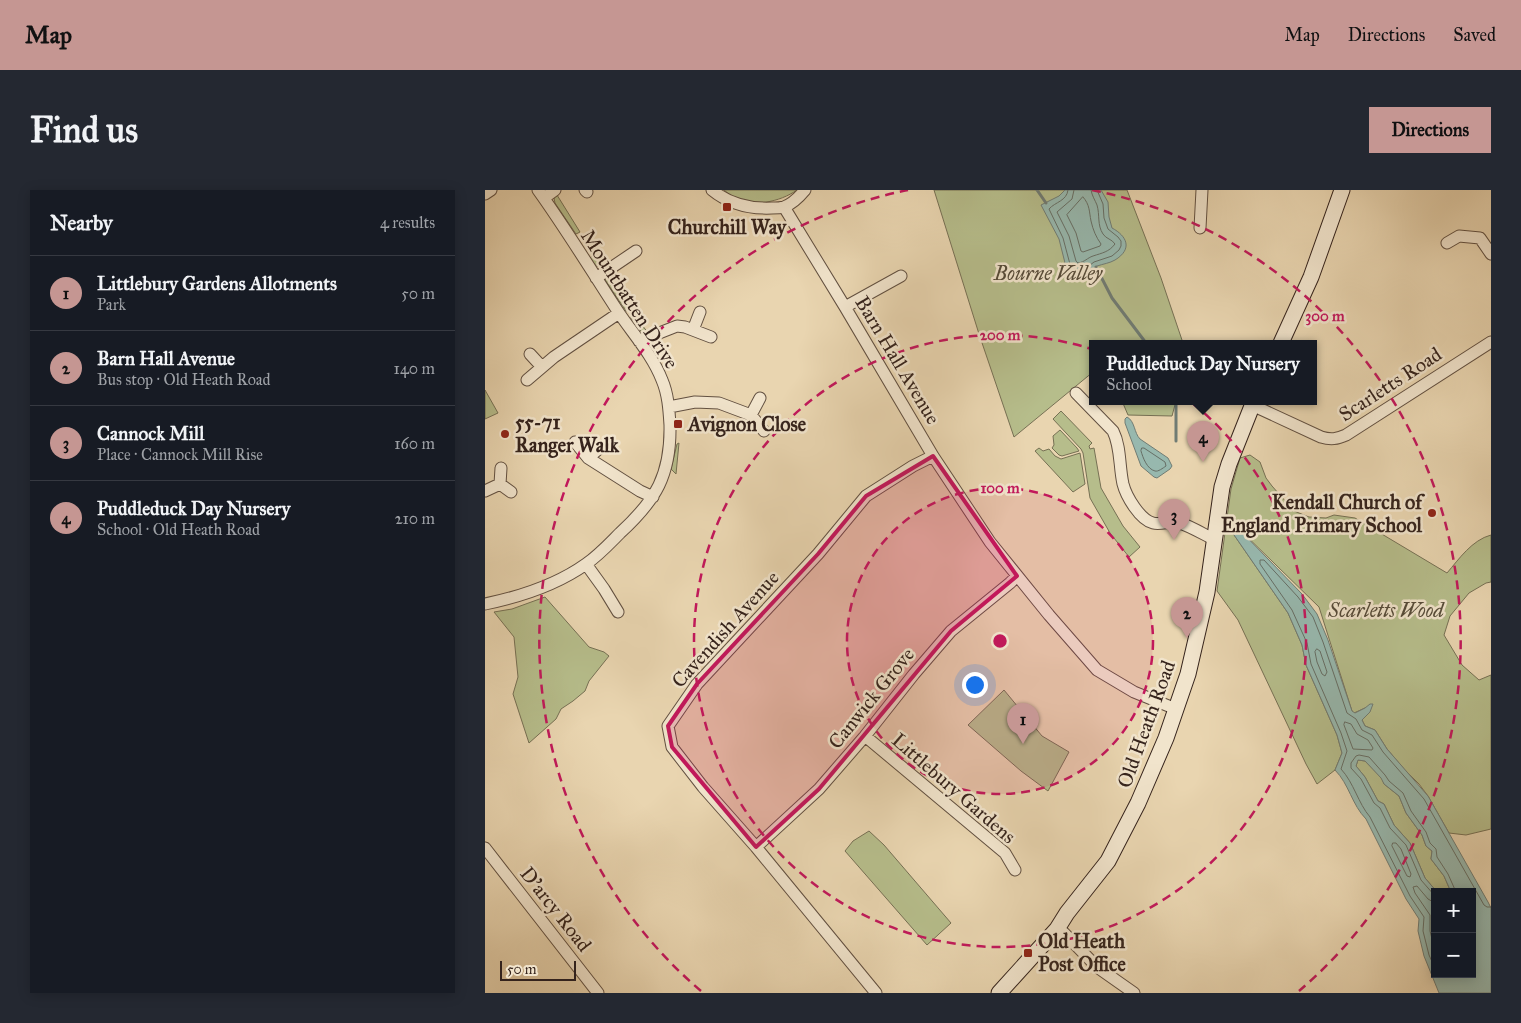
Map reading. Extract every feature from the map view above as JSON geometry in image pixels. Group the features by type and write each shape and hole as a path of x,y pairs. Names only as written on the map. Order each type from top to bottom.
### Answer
{"street":[{"path":"485,194 491,190"},
{"path":"541,194 555,190"},
{"path":"712,190 728,200 742,206 754,208 784,207 800,196 805,190"},
{"path":"1200,228 1202,190"},
{"path":"1282,340 1311,277 1342,190"},
{"name":"Mountbatten Drive","path":"485,604 519,595 563,577 586,564 634,521 653,497 662,480 670,442 669,406 662,380 639,341 541,194"},
{"name":"Barn Hall Avenue","path":"784,207 933,456 990,542 1059,628 1097,670 1134,692 1175,709"},
{"path":"1447,243 1459,236 1480,238 1491,254"},
{"path":"596,278 636,251"},
{"path":"845,307 901,276"},
{"path":"693,330 700,312"},
{"path":"527,380 542,367 619,313"},
{"path":"639,341 677,326 711,337"},
{"name":"Scarletts Road","path":"1257,405 1321,437 1330,440 1337,439 1346,436 1491,342"},
{"path":"530,354 542,367"},
{"path":"1076,393 1113,431 1117,439 1123,486 1139,514 1145,520 1153,523 1179,522 1215,540"},
{"path":"751,415 760,398"},
{"path":"669,406 695,402 719,403 751,415 764,431"},
{"name":"Old Heath Road","path":"999,993 1057,929 1067,913 1108,861 1138,803 1166,738 1190,665 1207,592 1222,487 1252,405"},
{"path":"575,442 588,458 640,492 653,497"},
{"path":"588,458 602,446"},
{"name":"Cavendish Avenue","path":"876,993 757,848 703,787 672,747 668,726 697,684 818,554 866,496 913,466 933,456"},
{"path":"500,484 501,468"},
{"path":"485,491 500,484"},
{"path":"500,484 511,492"},
{"path":"586,564 605,600 618,612"},
{"name":"Canwick Grove","path":"757,848 819,789 951,631 1017,576"},
{"name":"Littlebury Gardens","path":"865,736 1005,853 1015,870"},
{"name":"D'arcy Road","path":"485,848 598,993"},
{"path":"1057,929 1064,933 1097,966 1134,993"}],"highlighted area":[{"path":"933,456 1017,576 951,631 819,789 756,847 672,747 668,726 697,684 818,554 866,496"}],"green space":[{"path":"724,190 797,190 783,198 757,203 741,200"},
{"name":"Bourne Valley","path":"934,190 1127,190 1161,278 1182,340 1089,340 1089,375 1014,437 979,334"},
{"path":"557,195 580,232 576,234 555,203 554,198"},
{"path":"595,253 604,266 596,266 590,258"},
{"path":"608,273 630,310 626,311 605,280 604,278"},
{"path":"634,315 649,334 643,334 630,317"},
{"path":"485,390 498,413 485,419"},
{"path":"1124,405 1175,405 1172,416 1128,415"},
{"path":"1061,411 1092,443 1089,446 1090,449 1094,448 1101,488 1123,526 1140,547 1129,557 1110,533 1090,498 1081,449 1053,419"},
{"path":"1060,430 1079,451 1062,456 1052,448 1054,445 1053,436"},
{"path":"679,443 676,474 671,469 677,444"},
{"path":"1039,448 1043,451 1049,449 1055,456 1061,459 1080,453 1085,484 1073,492 1035,451"},
{"name":"Scarletts Wood","path":"1250,455 1260,462 1266,478 1294,511 1309,517 1326,518 1334,515 1355,518 1447,573 1472,546 1484,537 1491,535 1491,582 1469,593 1450,616 1444,635 1462,665 1479,680 1491,675 1491,829 1466,835 1449,833 1419,784 1387,749 1375,730 1365,726 1362,720 1370,712 1365,708 1354,713 1352,711 1319,607 1233,523 1232,532 1288,613 1302,645 1306,665 1337,735 1342,753 1335,770 1317,784 1238,620 1217,591 1231,489 1240,458"},
{"path":"545,597 589,647 604,652 609,656 589,681 585,691 561,709 556,719 529,743 513,694 518,677 514,637 494,612 512,609"},
{"path":"1004,690 1042,736 1069,752 1048,791 1021,771 968,725"},
{"path":"1358,760 1365,761 1382,778 1384,784 1399,796 1406,813 1422,835 1426,846 1432,851 1431,859 1444,876 1449,888 1434,888 1425,878 1410,843 1394,825 1384,804 1378,801 1365,777 1356,766"},
{"path":"869,831 884,845 951,923 927,945 845,851 853,841"}],"water":[{"path":"1065,190 1101,190 1108,202 1112,228 1121,235 1126,243 1121,256 1113,261 1097,266 1087,273 1068,275 1059,239 1041,205 1059,196"},
{"path":"1127,417 1132,421 1140,439 1168,458 1172,466 1157,478 1141,466 1125,423"},
{"path":"1233,523 1302,594 1317,614 1328,640 1352,711 1355,713 1373,704 1370,712 1362,720 1365,726 1375,730 1387,749 1428,796 1488,902 1491,908 1491,993 1439,993 1433,978 1476,978 1476,888 1449,888 1444,876 1431,859 1432,851 1426,846 1422,835 1406,813 1399,796 1384,784 1381,778 1365,761 1358,760 1356,766 1365,777 1378,801 1384,804 1394,825 1410,843 1425,878 1434,888 1431,888 1431,973 1424,956 1418,931 1419,919 1406,899 1366,819 1335,770 1342,753 1337,735 1306,665 1302,645 1288,613 1232,532"}],"waterway":[{"path":"1037,190 1046,203"},
{"path":"1096,267 1112,298 1144,340"},
{"path":"1176,405 1176,441"}],"place":[{"name":"Churchill Way","path":"727,207"},
{"name":"Avignon Close","path":"678,424"},
{"name":"55-71 Ranger Walk","path":"505,434"},
{"name":"Puddleduck Day Nursery","path":"1203,462"},
{"name":"Kendall Church of England Primary School","path":"1432,513"},
{"name":"Cannock Mill","path":"1174,540"},
{"name":"Barn Hall Avenue","path":"1187,638"},
{"name":"Littlebury Gardens Allotments","path":"1023,744"},
{"name":"Old Heath Post Office","path":"1028,953"}]}
